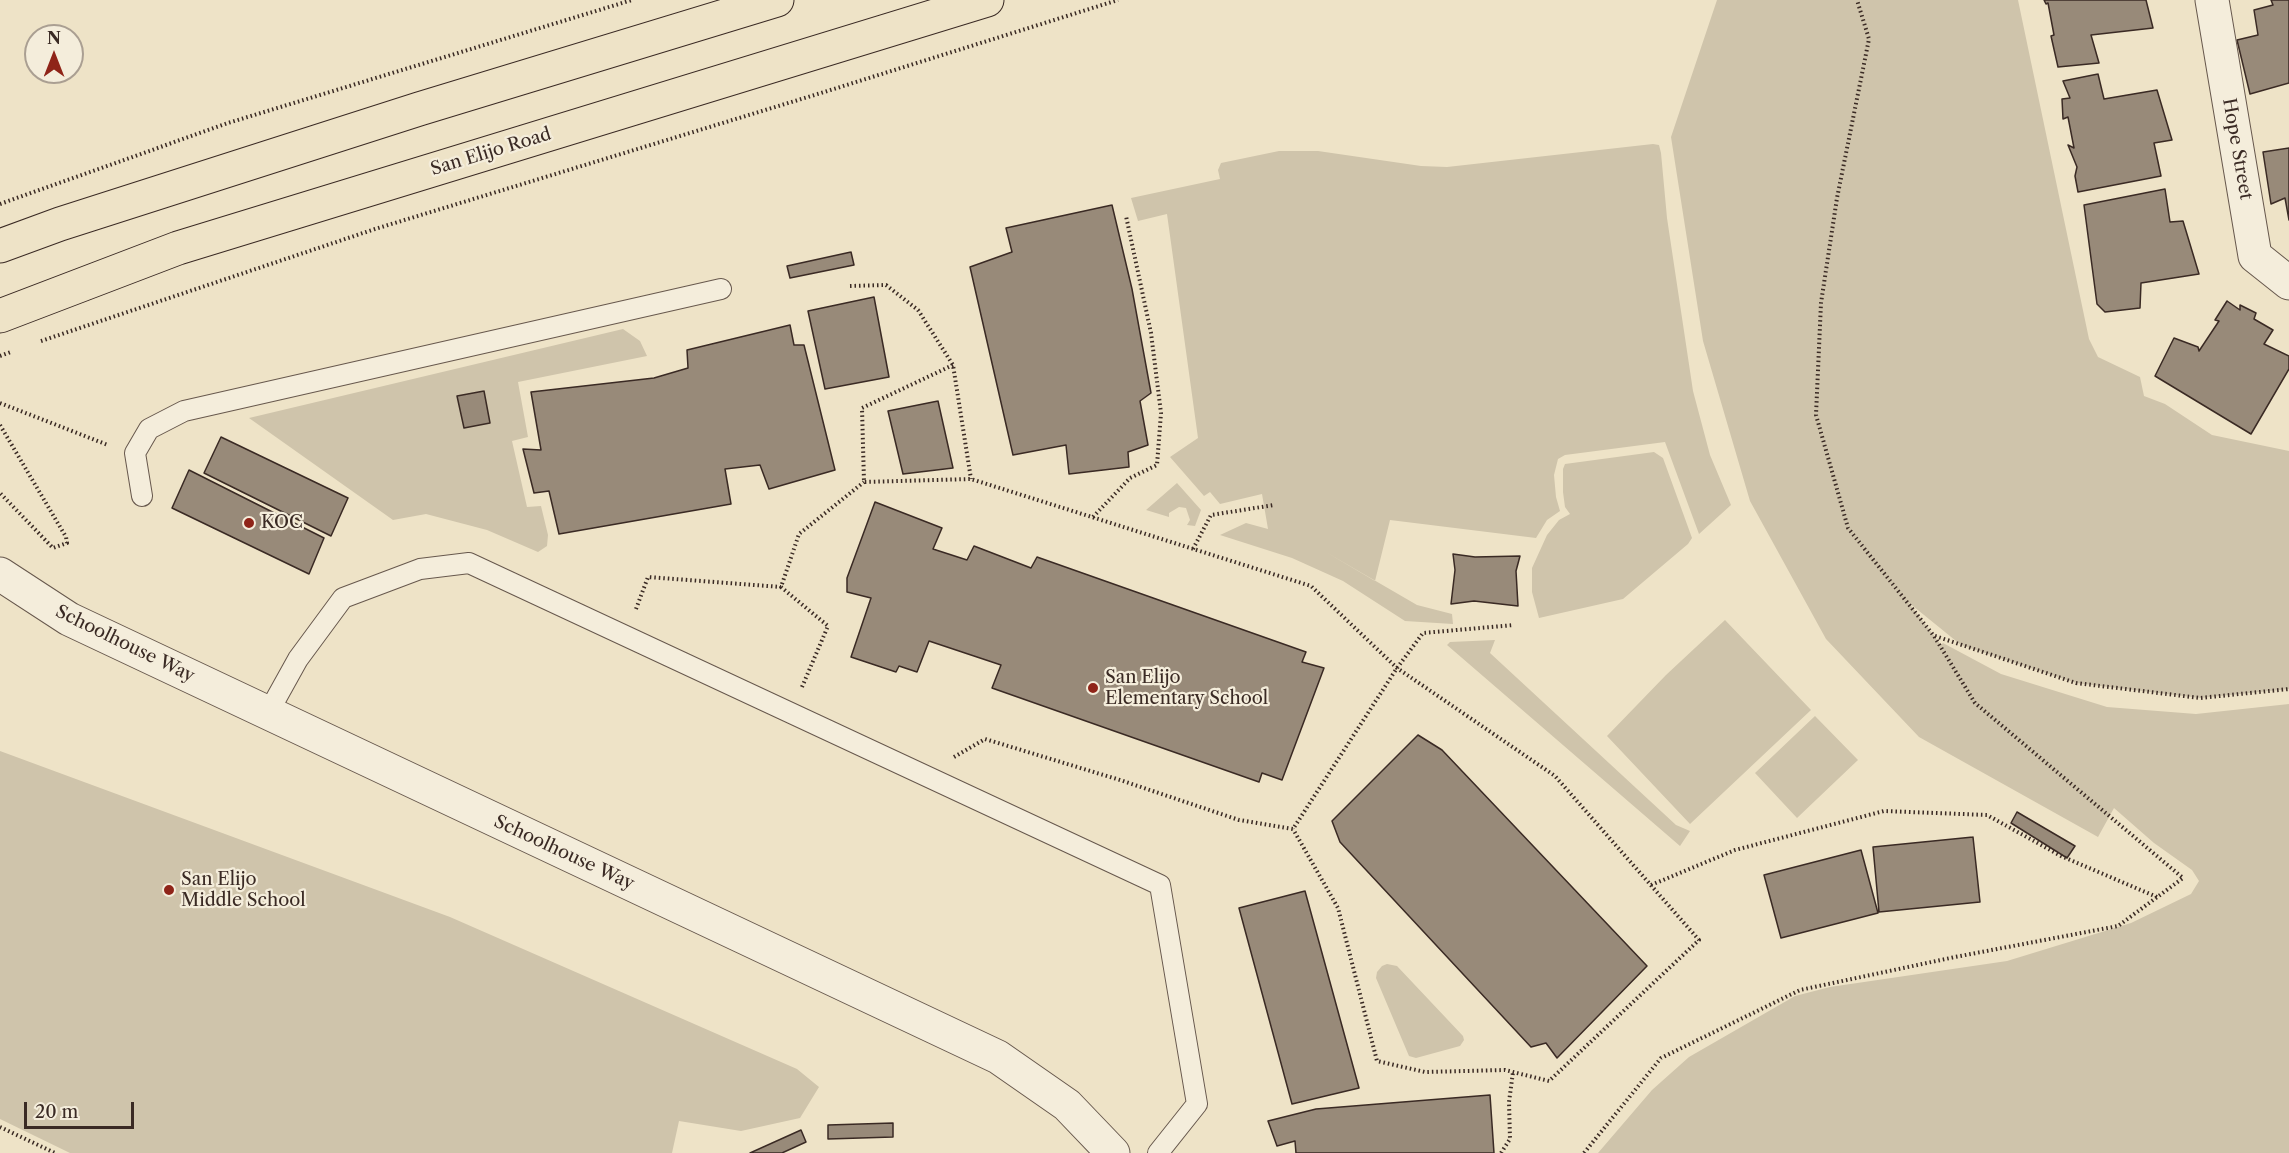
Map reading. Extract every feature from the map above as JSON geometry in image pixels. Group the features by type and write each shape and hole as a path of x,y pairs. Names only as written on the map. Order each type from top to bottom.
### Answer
{"main road":[{"path":"0,246 60,224 419,109 777,0"},
{"name":"San Elijo Road","path":"0,316 178,248 987,0"}],"street":[{"name":"Hope Street","path":"2212,0 2255,256 2289,282"},
{"name":"Schoolhouse Way","path":"0,574 69,619 998,1057 1067,1105 1113,1153"}],"lane":[{"path":"142,496 135,453 149,429 184,411 722,289"},
{"path":"267,713 298,659 343,598 420,569 469,563 1160,885 1197,1104 1158,1153"}],"path":[{"path":"0,204 228,123 632,0"},
{"path":"38,342 375,229 1118,0"},
{"path":"1584,1153 1661,1059 1800,990 2118,926 2183,878 1975,703 1934,636 1848,528 1816,415 1821,303 1838,198 1869,39 1857,0"},
{"path":"1093,517 1130,478 1157,465 1161,413 1152,333 1126,216"},
{"path":"850,286 886,285 918,310 953,365 971,479"},
{"path":"0,356 18,349"},
{"path":"864,482 862,408 953,365"},
{"path":"0,403 111,446"},
{"path":"0,425 66,537 67,543 53,548 0,492"},
{"path":"781,587 799,534 864,482 971,479 1311,586 1397,668 1555,776 1699,940 1549,1081 1505,1070 1425,1072 1377,1061 1338,908 1293,829"},
{"path":"1193,549 1211,515 1274,505"},
{"path":"636,610 648,577 781,587 828,626 802,687"},
{"path":"1293,829 1397,668 1423,633 1514,625"},
{"path":"1934,636 2076,683 2200,698 2289,689"},
{"path":"954,758 986,739 1239,820 1293,829"},
{"path":"1651,885 1735,850 1884,811 1987,815 2061,856 2157,897"},
{"path":"1501,1153 1510,1139 1509,1102 1512,1072"},
{"path":"0,1127 55,1153"}],"shaded area":[{"path":"1717,0 2018,0 2089,339 2098,357 2140,377 2144,396 2165,404 2212,435 2289,451 2289,689 2200,698 2076,683 1961,645 1908,602 1941,645 1943,643 2001,674 2107,707 2196,714 2289,704 2289,1153 1598,1153 1652,1090 1689,1057 1795,996 1830,987 2007,961 2131,923 2191,894 2199,881 2192,870 2154,843 2114,808 2098,837 1919,737 1826,639 1750,501 1703,341 1671,137"},
{"path":"1659,145 1667,218 1693,391 1710,455 1731,505 1699,534 1665,442 1565,455 1558,459 1554,475 1560,511 1547,520 1536,538 1390,520 1375,581 1417,605 1452,614 1453,624 1405,621 1343,581 1292,558 1220,535 1246,523 1268,529 1262,494 1220,504 1210,492 1204,496 1170,457 1198,438 1167,214 1138,221 1131,198 1220,179 1218,170 1221,163 1279,151 1318,151 1421,166 1447,167"},
{"path":"623,329 640,341 647,356 518,382 528,437 512,441 527,507 541,506 548,535 547,546 538,552 487,530 426,514 393,520 249,418"},
{"path":"1654,452 1663,458 1692,538 1688,544 1623,599 1539,618 1532,592 1532,568 1547,535 1559,520 1570,514 1565,507 1563,492 1565,464"},
{"path":"1177,483 1201,510 1195,526 1187,525 1190,520 1186,508 1179,507 1169,513 1169,517 1146,510"},
{"path":"1725,620 1811,710 1690,824 1607,736 1666,675"},
{"path":"1495,640 1490,653 1676,825 1690,831 1680,846 1447,645 1450,642"},
{"path":"1815,716 1858,760 1797,818 1755,773"},
{"name":"San Elijo Middle School","path":"0,751 450,917 797,1069 819,1087 800,1118 741,1131 679,1121 672,1153 70,1153 0,1119"},
{"path":"1387,964 1397,966 1463,1036 1464,1040 1460,1046 1416,1058 1409,1056 1376,978 1377,972"}],"building":[{"path":"2044,0 2146,0 2153,28 2091,35 2099,63 2058,67 2051,36 2054,35 2048,3 2046,4"},
{"path":"2271,0 2289,0 2289,83 2250,94 2237,40 2258,35 2254,10 2273,5"},
{"path":"2098,74 2104,99 2157,90 2172,140 2154,143 2161,176 2078,192 2075,176 2077,167 2068,145 2074,148 2068,117 2063,119 2062,99 2070,98 2063,81"},
{"path":"2289,148 2289,220 2285,198 2271,204 2263,152"},
{"path":"2165,189 2170,222 2183,221 2199,274 2141,283 2140,308 2105,312 2097,304 2084,205"},
{"path":"1112,205 1132,289 1151,393 1140,401 1148,445 1128,452 1129,467 1069,474 1066,445 1013,455 970,267 1012,252 1006,228"},
{"path":"851,252 854,265 790,278 787,266"},
{"path":"874,297 889,377 825,389 808,311"},
{"path":"2227,301 2240,310 2240,305 2256,313 2254,319 2273,330 2264,344 2289,356 2289,369 2251,434 2155,376 2174,338 2198,347 2199,351 2219,321 2215,320"},
{"path":"790,325 794,345 804,345 835,470 769,489 760,465 725,469 731,504 559,534 549,491 534,493 523,449 541,450 531,392 654,378 688,368 687,350"},
{"path":"484,391 490,423 464,428 457,396"},
{"path":"938,401 953,468 903,474 888,411"},
{"path":"221,437 348,498 331,536 204,473"},
{"name":"KOC","path":"189,470 324,538 309,574 172,508"},
{"path":"875,502 942,528 933,549 967,560 974,546 1031,568 1037,557 1306,652 1302,662 1324,668 1282,780 1262,773 1259,782 992,688 1001,665 929,641 917,672 899,666 896,672 851,657 871,598 847,592 847,578"},
{"path":"1453,554 1475,557 1520,556 1516,571 1518,606 1474,601 1451,604 1455,570"},
{"path":"1418,735 1442,750 1647,966 1557,1058 1546,1043 1531,1047 1340,842 1332,821"},
{"path":"2017,812 2075,846 2067,858 2011,823"},
{"path":"1973,837 1980,902 1879,912 1873,847"},
{"path":"1861,850 1878,913 1781,938 1764,875"},
{"path":"1305,891 1359,1088 1292,1104 1239,908"},
{"path":"1490,1095 1494,1153 1296,1153 1295,1141 1277,1146 1268,1121 1316,1109"},
{"path":"893,1123 893,1137 828,1139 828,1125"},
{"path":"801,1130 806,1142 782,1153 750,1153"}],"place":[{"name":"KOC","path":"249,523"},
{"name":"San Elijo Elementary School","path":"1093,688"},
{"name":"San Elijo Middle School","path":"169,890"}]}
